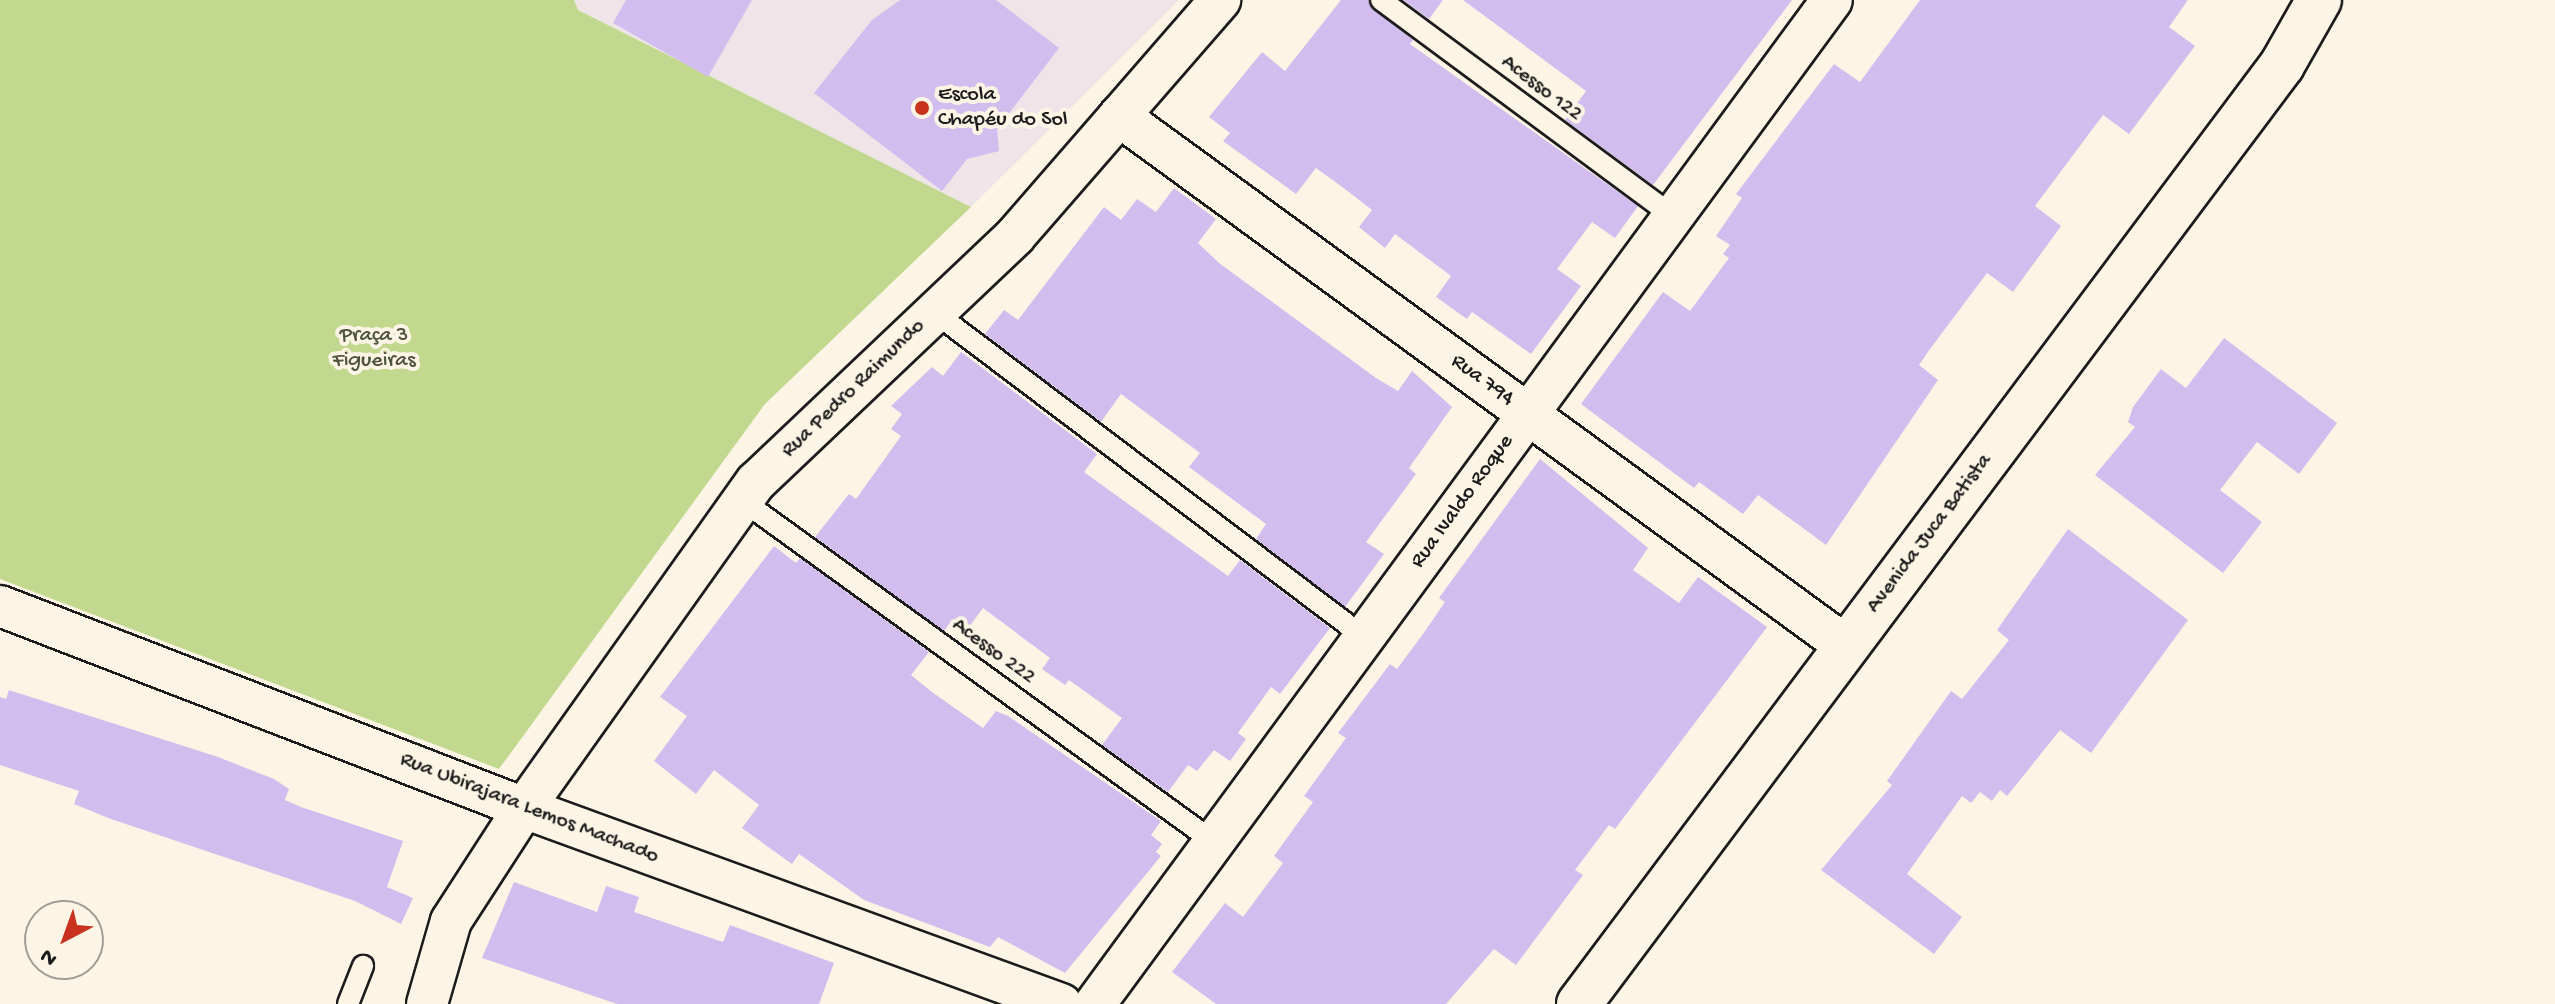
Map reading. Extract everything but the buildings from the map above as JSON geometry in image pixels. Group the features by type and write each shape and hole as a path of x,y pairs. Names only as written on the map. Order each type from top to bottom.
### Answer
{"main road":[{"name":"Avenida Juca Batista","path":"1579,1004 2282,65 2319,0"},
{"name":"Avenida Juca Batista","path":"2282,65 2347,0"}],"street":[{"name":"Rua Pedro Raimundo","path":"427,1004 451,921 524,808 743,501 1015,236 1220,0"},
{"name":"Rua Ivaldo Roque","path":"1095,1004 1827,2"},
{"name":"Rua 794","path":"1119,116 1846,646"},
{"name":"Rua Ubirajara Lemos Machado","path":"0,606 524,808 1061,1004"}],"lane":[{"name":"Acesso 122","path":"1381,0 1673,216"},
{"path":"934,312 1364,637"},
{"name":"Acesso 222","path":"743,501 1214,842"},
{"path":"348,1004 363,966"}],"shaded area":[{"name":"Escola Chapéu do Sol","path":"574,0 1179,0 971,207 578,10"}],"green space":[{"name":"Praça 3 Figueiras","path":"0,0 574,0 578,10 971,207 765,404 499,769 0,579"}],"place":[{"name":"Escola Chapéu do Sol","path":"922,108"}]}
